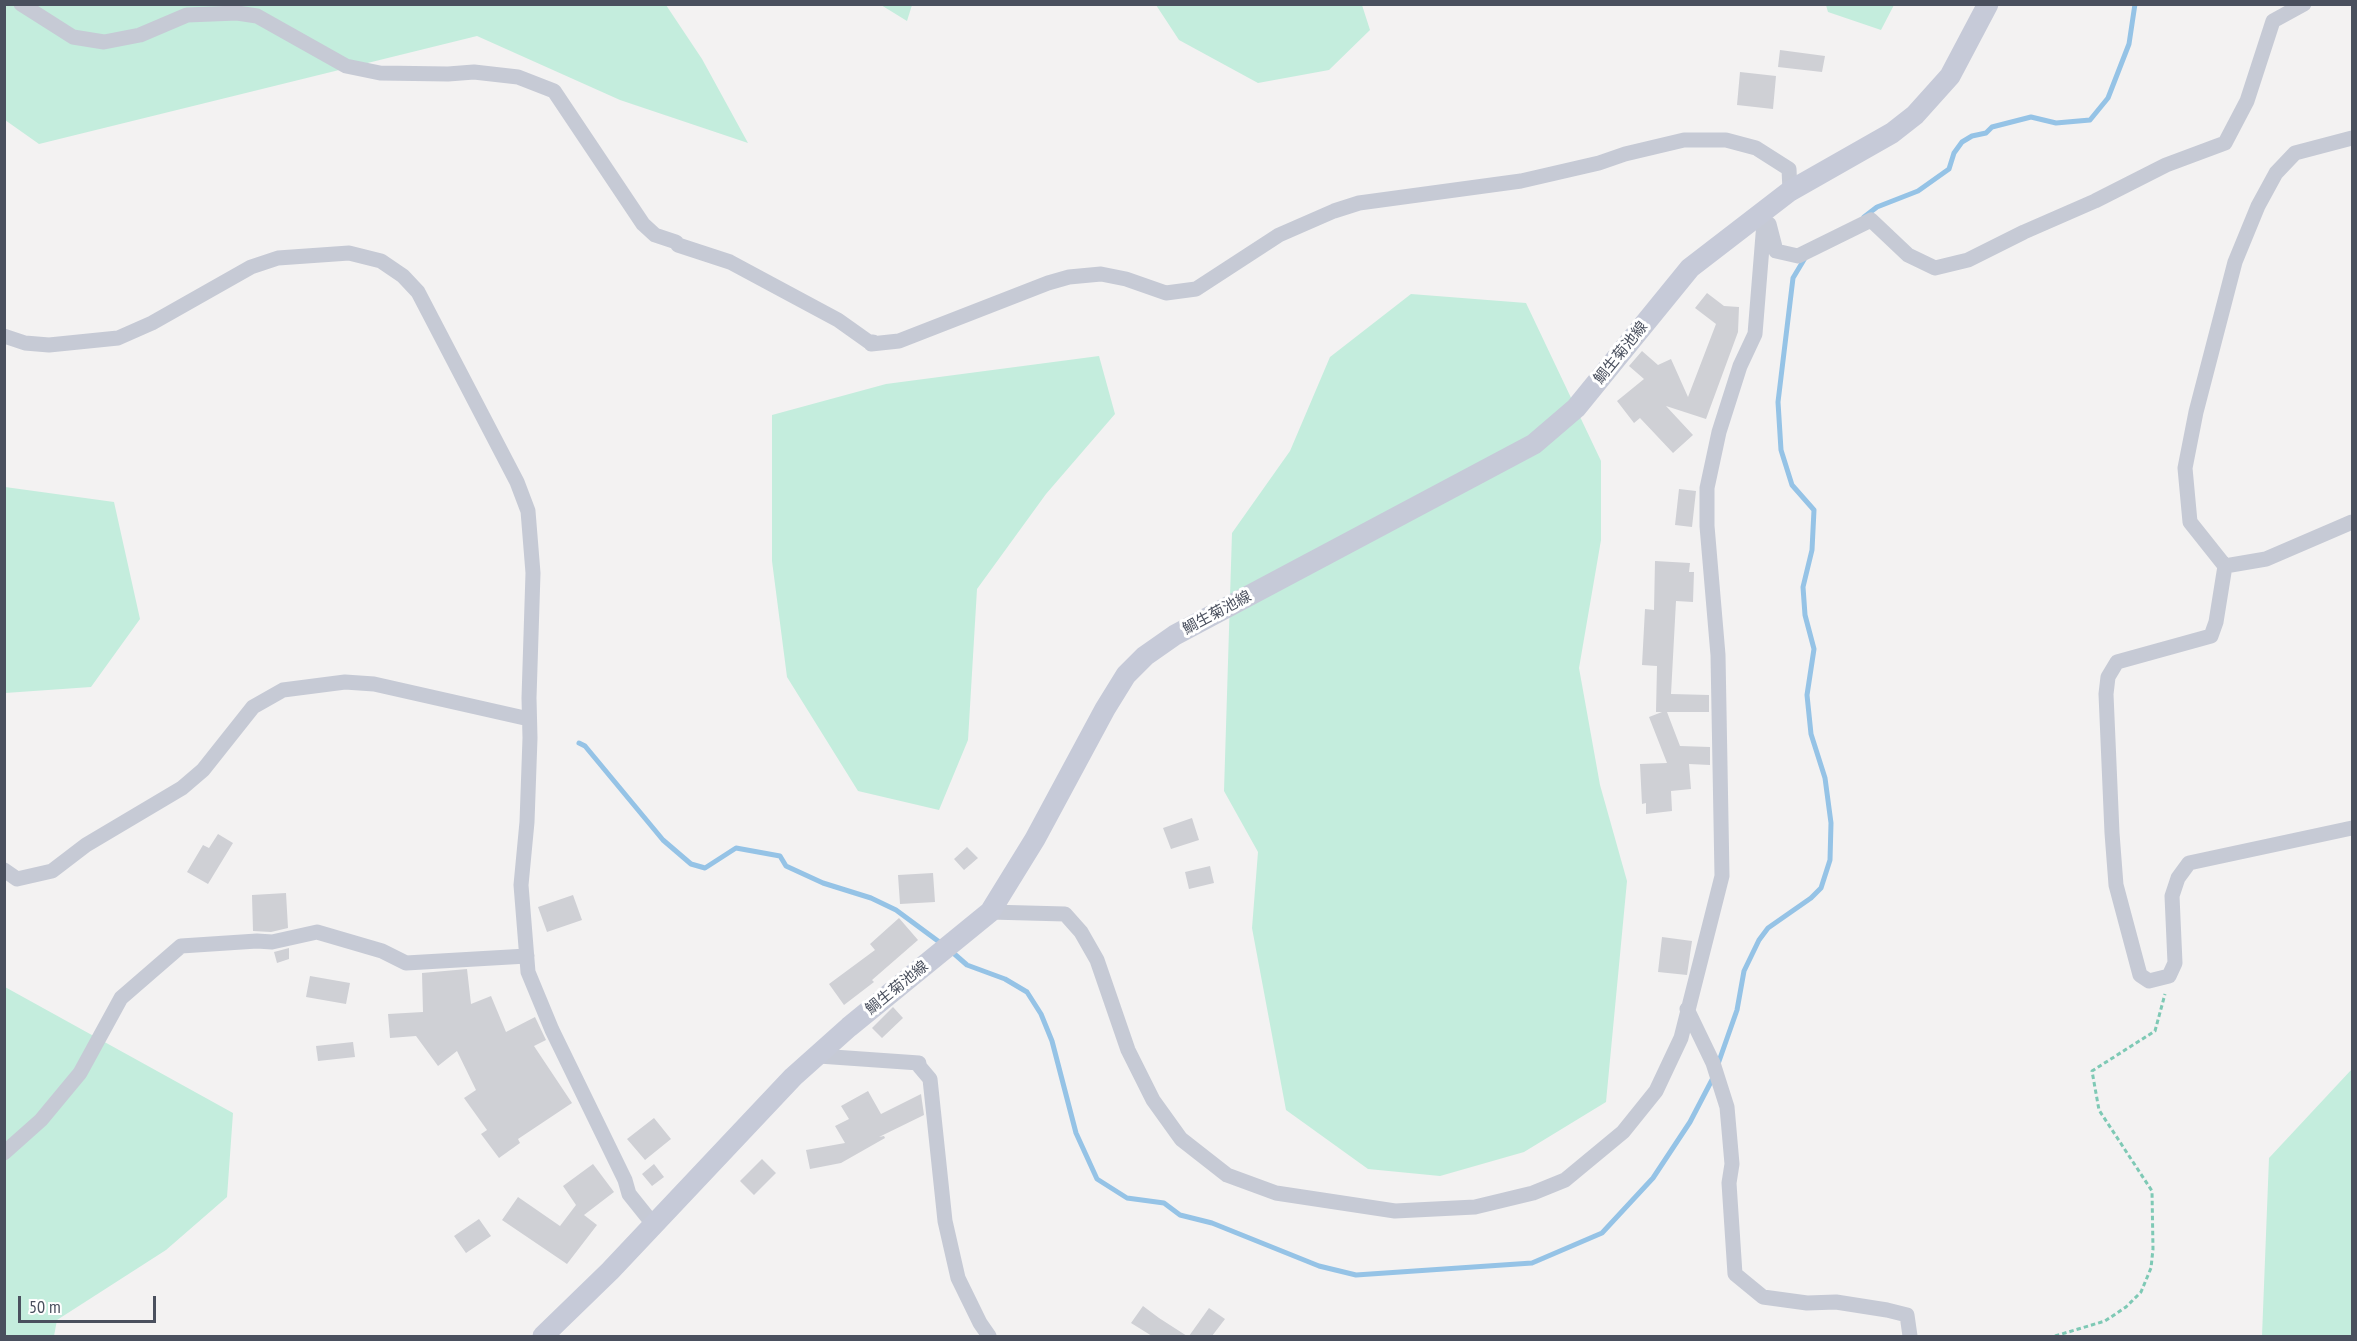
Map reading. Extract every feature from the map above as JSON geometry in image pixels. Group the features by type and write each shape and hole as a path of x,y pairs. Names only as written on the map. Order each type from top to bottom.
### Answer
{"main road":[{"name":"鯛生菊池線","path":"543,1336 610,1271 793,1077 849,1027 990,912 1035,839 1105,708 1126,675 1145,656 1175,635 1534,444 1576,408 1690,268 1790,191 1892,133 1915,115 1950,76 1988,4"}],"street":[{"path":"21,4 73,38 104,42 140,35 187,15 237,13 257,16 346,66 380,73 474,72 518,77 554,91 643,224 655,235 730,262 838,320 869,342 873,342 871,344 899,341 1016,295 1069,277 1101,274 1126,279 1166,293 1196,289 1279,235 1334,211 1359,203 1521,181 1684,140 1726,140 1756,148 1789,169 1790,191"},
{"path":"1765,210 1776,251 1798,256 1871,220 1908,255 1935,268 1968,260 2166,165 2225,143 2247,101 2273,21 2304,4"},
{"path":"2352,138 2295,153 2276,173 2258,206 2235,262 2196,412 2186,468 2190,522 2225,566 2216,622 2211,636 2117,662 2108,677 2106,694 2116,885 2140,975 2149,981 2169,976 2175,963 2172,896 2178,878 2189,863 2352,828"},
{"path":"990,912 1065,914 1081,932 1097,960 1128,1050 1153,1100 1180,1139 1227,1175 1276,1193 1395,1210 1475,1207 1533,1193 1565,1180 1623,1132 1656,1090 1681,1038 1722,876 1718,655 1707,526 1707,488 1719,432 1740,366 1755,334 1765,210"},
{"path":"4,336 25,343 49,345 118,338 152,322 251,267 278,258 349,253 381,261 403,276 418,292 517,482 528,511 533,573 530,738 527,822 521,885 528,972 585,1102 624,1179 629,1194 653,1224"},
{"path":"2225,566 2266,559 2352,522"},
{"path":"4,870 16,879 52,871 86,845 182,788 203,770 253,707 283,690 345,682 374,684 529,719"},
{"path":"4,1153 41,1120 80,1073 121,998 181,946 272,942 317,932 382,951 406,963 527,956"},
{"path":"1687,1009 1713,1063 1727,1107 1732,1164 1729,1183 1735,1274 1762,1297 1807,1303 1836,1302 1907,1315 1910,1336"},
{"path":"819,1056 919,1063 930,1079 945,1221 958,1278 980,1323 989,1336"}],"path":[{"path":"2055,1336 2105,1321 2126,1307 2141,1292 2151,1268 2152,1191 2099,1110 2092,1071 2155,1031 2169,976"}],"green space":[{"path":"9,4 666,5 702,59 748,143 620,100 477,36 39,144 5,120 4,8"},
{"path":"912,4 907,21 881,5"},
{"path":"1826,4 1894,5 1881,30 1828,12"},
{"path":"1156,5 1362,5 1370,30 1329,70 1258,83 1179,40"},
{"path":"1411,294 1526,303 1601,461 1601,540 1579,668 1600,785 1627,881 1606,1102 1524,1152 1440,1176 1368,1169 1286,1110 1252,928 1258,852 1224,791 1232,533 1290,451 1330,357"},
{"path":"1099,356 1115,414 1046,494 977,589 968,740 939,810 858,791 787,677 772,561 772,415 886,384"},
{"path":"5,487 114,502 140,619 91,687 5,693"},
{"path":"5,987 233,1113 227,1197 166,1250 57,1320 54,1336 5,1336"},
{"path":"2352,1069 2352,1336 2262,1336 2269,1158"}],"building":[{"path":"1780,50 1825,56 1822,72 1778,67"},
{"path":"1740,72 1776,76 1773,109 1737,105"},
{"path":"1707,293 1724,306 1739,307 1738,332 1706,419 1666,406 1693,435 1673,453 1640,418 1634,423 1617,401 1644,379 1629,366 1642,351 1658,365 1671,359 1688,397 1716,324 1695,308"},
{"path":"1679,489 1696,491 1692,527 1675,525"},
{"path":"1655,561 1690,563 1689,572 1694,572 1693,602 1676,601 1671,694 1709,695 1709,712 1667,712 1680,746 1710,747 1710,765 1689,764 1691,789 1671,791 1672,811 1646,814 1646,803 1642,804 1640,764 1667,763 1649,717 1662,712 1656,712 1657,666 1642,665 1645,609 1654,610"},
{"path":"1192,818 1199,840 1171,849 1163,828"},
{"path":"218,834 233,843 208,884 187,872 203,845 209,848"},
{"path":"967,847 978,858 964,870 954,859"},
{"path":"1210,866 1214,883 1189,889 1185,872"},
{"path":"933,873 935,902 900,904 898,875"},
{"path":"286,893 288,928 271,932 253,931 252,895"},
{"path":"573,895 582,920 547,932 538,907"},
{"path":"899,918 918,940 872,980 874,982 844,1005 829,984 875,950 870,944"},
{"path":"1662,937 1692,941 1687,975 1658,972"},
{"path":"289,948 289,959 277,963 274,952"},
{"path":"467,969 471,1004 491,996 506,1032 535,1017 546,1040 534,1046 572,1103 518,1139 520,1143 499,1158 481,1134 487,1130 464,1098 476,1090 457,1051 438,1066 416,1036 390,1038 388,1014 423,1012 422,973"},
{"path":"310,976 350,983 346,1004 306,997"},
{"path":"893,1007 903,1018 882,1038 872,1028"},
{"path":"353,1042 355,1057 318,1061 316,1046"},
{"path":"868,1091 881,1114 921,1094 924,1115 879,1137 884,1136 885,1138 841,1163 810,1169 806,1150 845,1143 835,1126 849,1119 841,1106"},
{"path":"654,1118 671,1139 645,1160 627,1139"},
{"path":"762,1159 776,1173 754,1195 740,1181"},
{"path":"593,1164 614,1192 584,1215 597,1225 567,1264 502,1220 518,1197 560,1226 576,1205 563,1186"},
{"path":"654,1164 664,1177 652,1186 642,1174"},
{"path":"479,1219 491,1236 466,1253 454,1236"},
{"path":"1143,1306 1187,1336 1152,1336 1131,1323"},
{"path":"1209,1308 1225,1319 1212,1336 1189,1336"}],"waterway":[{"path":"1864,217 1877,207 1918,191 1949,169 1954,153 1962,142 1972,136 1986,133 1992,127 2031,117 2056,123 2090,120 2108,98 2129,44 2135,4"},
{"path":"1718,1064 1737,1010 1744,971 1759,940 1768,928 1811,898 1821,888 1830,860 1831,823 1825,778 1811,734 1807,695 1814,649 1805,615 1803,587 1812,550 1814,510 1792,485 1781,450 1778,402 1793,278 1805,258"},
{"path":"579,743 585,746 663,840 691,864 705,868 736,848 780,856 786,866 823,883 871,898 896,910 942,944"},
{"path":"951,951 967,965 1005,979 1027,992 1041,1014 1052,1041 1076,1133 1097,1179 1127,1198 1164,1203 1180,1215 1212,1223 1319,1266 1356,1275 1532,1263 1602,1233 1653,1178 1690,1122 1714,1076"}]}
